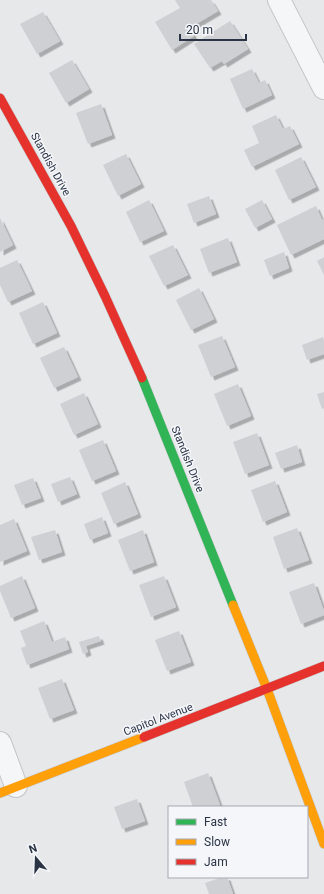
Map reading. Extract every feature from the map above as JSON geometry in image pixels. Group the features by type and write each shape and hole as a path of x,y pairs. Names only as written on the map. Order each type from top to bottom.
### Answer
{"street":[{"path":"279,0 324,88"},
{"name":"Standish Drive","path":"0,98 71,226 105,296 147,389 267,689 324,844"},
{"name":"Capitol Avenue","path":"8,789 324,666"},
{"path":"0,742 8,789"}],"building":[{"path":"175,0 211,0 218,11 191,27 189,23 187,24 194,36 172,50 155,22 180,8"},
{"path":"43,12 60,41 37,54 20,24"},
{"path":"230,21 248,49 224,64 222,61 210,68 194,44"},
{"path":"72,60 89,89 66,103 49,73"},
{"path":"252,69 259,83 265,80 272,95 243,109 230,79"},
{"path":"101,104 112,135 88,144 76,113"},
{"path":"276,115 283,129 290,126 299,144 252,167 244,150 259,143 252,126"},
{"path":"126,154 141,184 118,196 103,165"},
{"path":"301,157 316,187 289,200 275,170"},
{"path":"209,196 216,214 194,223 187,204"},
{"path":"149,200 164,231 140,242 126,212"},
{"path":"262,200 272,219 255,228 245,209"},
{"path":"316,206 322,220 324,219 324,239 291,255 277,225"},
{"path":"0,218 13,245 0,252"},
{"path":"228,238 237,262 209,273 200,249"},
{"path":"173,245 188,275 164,286 149,256"},
{"path":"284,252 289,268 270,276 264,260"},
{"path":"324,257 324,275 317,261"},
{"path":"17,260 32,291 8,302 0,285 0,268"},
{"path":"199,288 214,319 191,330 176,300"},
{"path":"43,302 57,333 33,344 19,313"},
{"path":"222,336 235,367 211,377 198,345"},
{"path":"323,337 324,354 307,360 302,345"},
{"path":"64,347 78,377 54,388 40,358"},
{"path":"238,384 251,416 227,426 214,394"},
{"path":"324,392 324,408 322,409 317,394"},
{"path":"84,393 98,424 74,435 60,404"},
{"path":"257,433 269,465 245,474 233,442"},
{"path":"103,440 116,471 92,481 79,450"},
{"path":"297,445 302,462 281,469 275,453"},
{"path":"70,477 77,494 58,502 51,484"},
{"path":"33,478 41,498 22,505 14,485"},
{"path":"275,481 287,512 263,522 251,490"},
{"path":"125,482 138,514 114,524 101,493"},
{"path":"102,517 108,533 90,540 84,524"},
{"path":"14,519 27,551 0,562 0,525"},
{"path":"297,528 309,560 284,569 273,537"},
{"path":"55,530 62,552 39,560 31,537"},
{"path":"143,530 154,562 130,571 118,540"},
{"path":"22,576 35,608 11,618 0,591 0,586"},
{"path":"164,576 176,607 151,617 139,585"},
{"path":"314,583 324,615 301,624 289,592"},
{"path":"44,621 52,642 65,637 69,649 27,665 21,648 26,646 20,631"},
{"path":"179,631 191,662 167,671 155,640"},
{"path":"99,636 101,641 86,646 88,652 83,654 79,642"},
{"path":"62,679 74,710 50,719 38,688"},
{"path":"208,773 220,805 193,806 184,782"},
{"path":"137,799 145,821 122,829 114,807"},
{"path":"220,878 227,878 233,894 209,894 205,883"}],"traffic: fast":[{"path":"142,378 233,605"}],"traffic: slow":[{"path":"233,605 267,689 324,844"},
{"path":"0,793 144,737"}],"traffic: jam":[{"path":"0,98 71,226 142,378"},
{"path":"144,737 324,666"}]}
